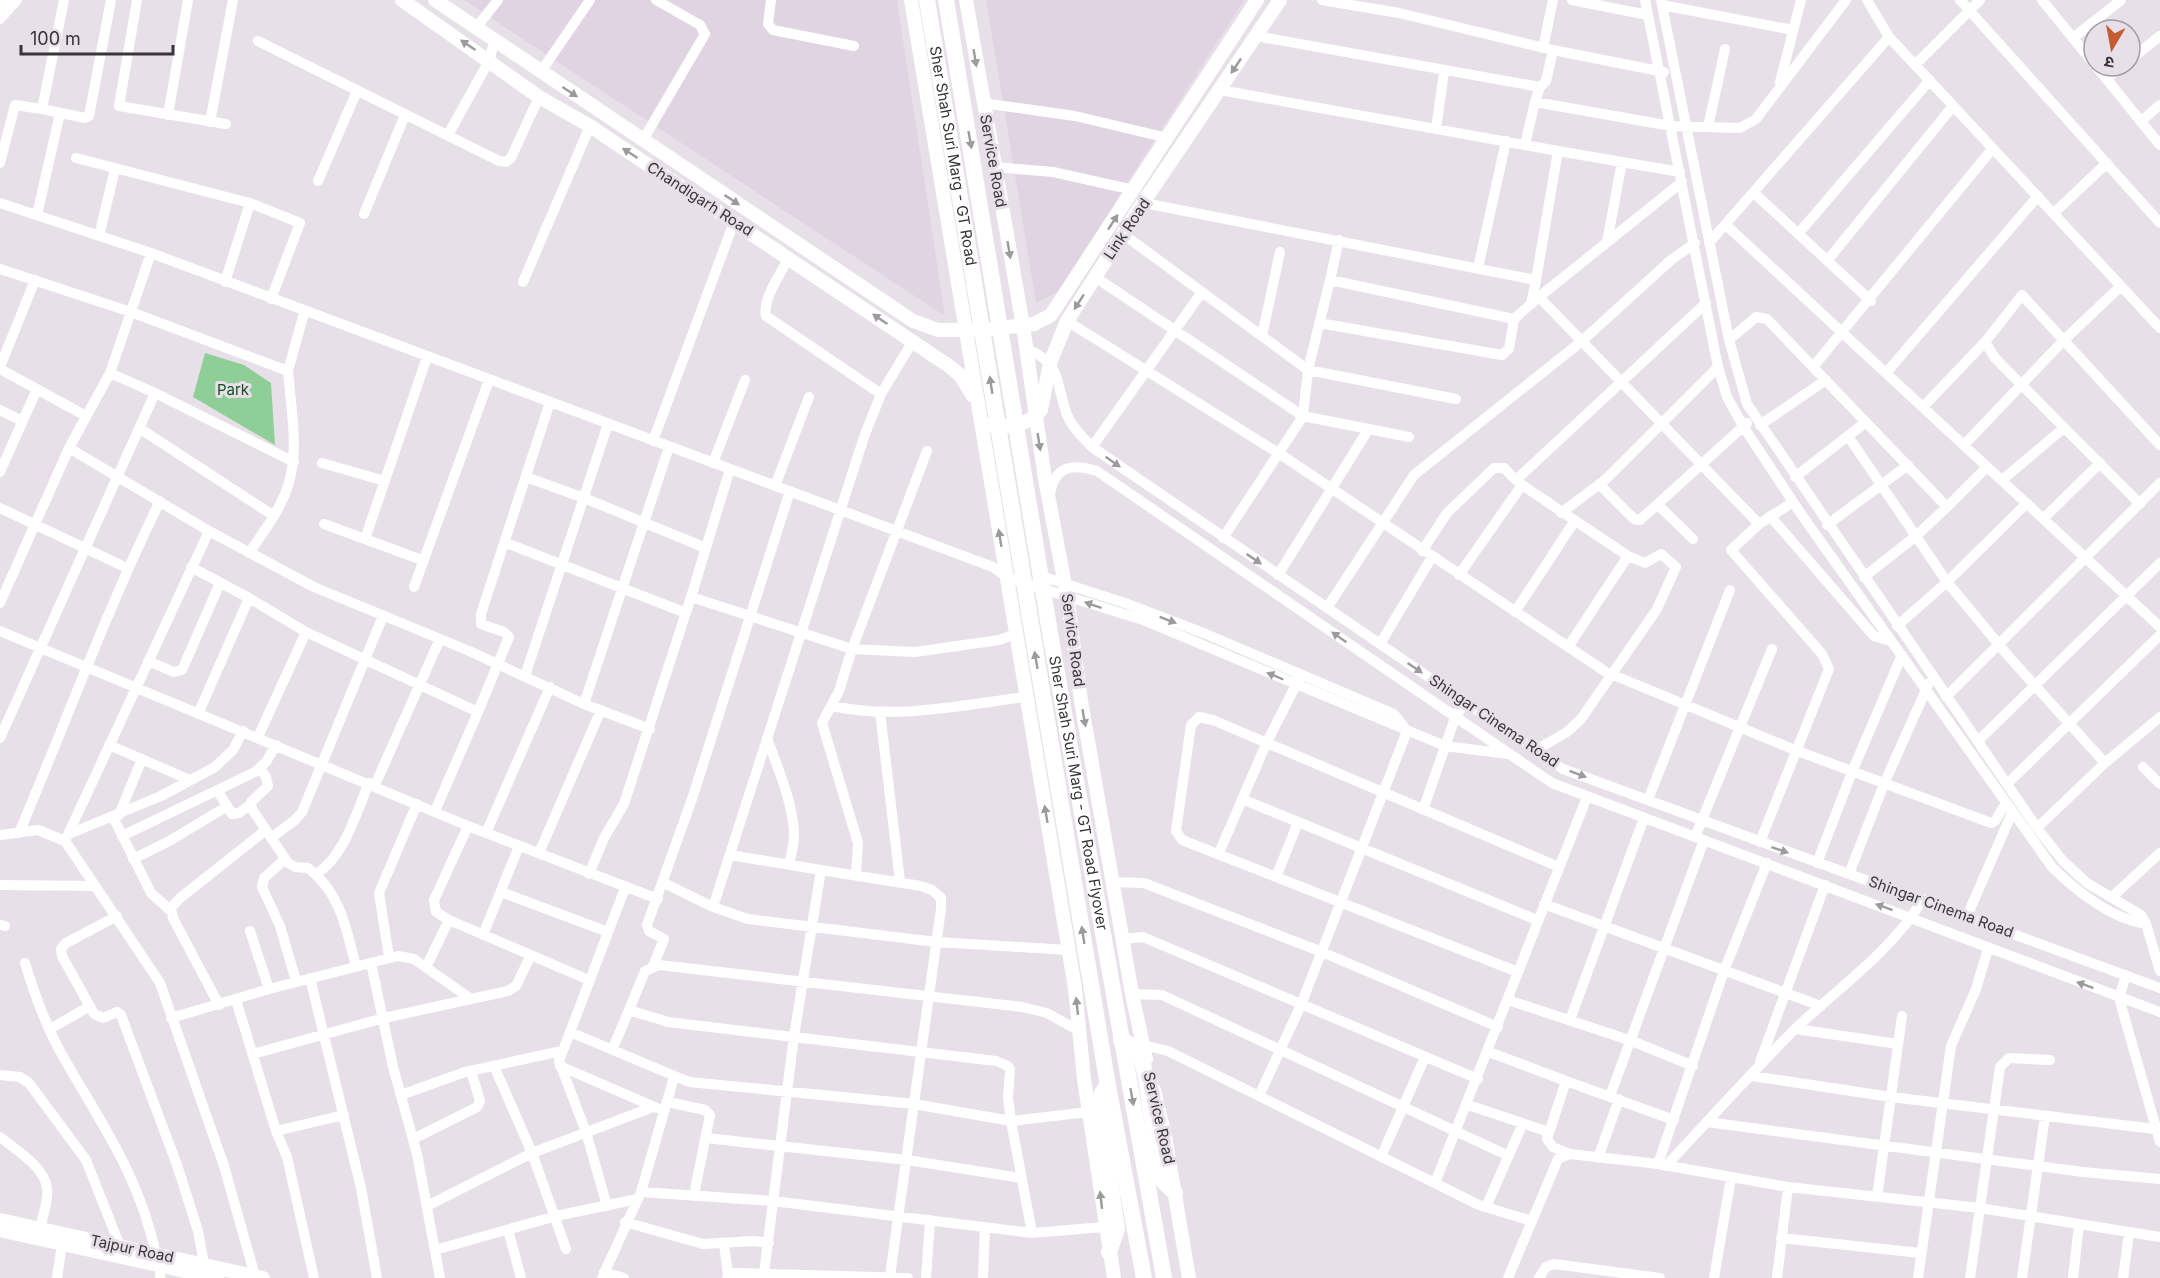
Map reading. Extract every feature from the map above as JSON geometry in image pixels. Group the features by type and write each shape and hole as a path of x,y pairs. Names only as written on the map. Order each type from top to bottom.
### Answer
{"highway":[{"name":"Sher Shah Suri Marg - GT Road","path":"927,0 979,310"},
{"name":"Sher Shah Suri Marg - GT Road","path":"946,0 998,307"},
{"name":"Sher Shah Suri Marg - GT Road Flyover","path":"998,307 1049,628 1164,1278"},
{"name":"Sher Shah Suri Marg - GT Road Flyover","path":"979,310 1108,1086 1144,1278"},
{"path":"1121,1040 1138,1049 1146,1077 1161,1179 1175,1193"},
{"path":"1108,1086 1102,1093 1099,1109 1117,1229 1109,1252"}],"main road":[{"name":"Chandigarh Road","path":"402,0 490,59 539,97 590,126 913,341 960,375 968,386 980,415"},
{"name":"Chandigarh Road","path":"435,0 540,73 913,321 938,330 965,331"},
{"path":"911,0 980,415 1002,570 1016,634 1068,950 1088,1112 1113,1278"},
{"name":"Service Road","path":"966,0 1023,326 1035,417 1066,590 1081,701 1132,994 1165,1136 1188,1278"},
{"name":"Link Road","path":"965,331 1023,326 1050,315 1257,0"},
{"name":"Link Road","path":"1035,417 1044,402 1050,363 1067,321 1280,0"},
{"path":"980,415 986,424 993,427 1023,423 1035,417"},
{"name":"Tajpur Road","path":"0,1220 120,1246 159,1266 204,1264 259,1277"},
{"name":"Tajpur Road","path":"0,1230 217,1278"}],"street":[{"path":"0,6 6,0"},
{"path":"0,19 17,0"},
{"path":"42,109 64,0"},
{"path":"0,163 15,105 85,118 90,114 111,0"},
{"path":"137,0 118,104 121,107 226,124"},
{"path":"168,115 188,0"},
{"path":"210,122 233,0"},
{"path":"476,28 498,0"},
{"path":"540,73 590,0"},
{"path":"643,141 705,34 700,25 656,0"},
{"path":"771,0 768,24 773,30 854,46"},
{"path":"1322,0 1400,13 1548,49 1668,71"},
{"path":"1400,13 1402,0"},
{"path":"1525,144 1540,87 1546,81 1553,0"},
{"path":"1572,0 1648,15"},
{"path":"1645,0 1668,71 1742,392 1751,422 1793,502 1902,656 1947,697 2037,828 2087,883 2141,915 2158,958 2160,971"},
{"path":"1779,88 1801,0"},
{"path":"1536,102 1680,125 1740,128 1756,119 1846,0"},
{"path":"1867,0 1889,37 2159,326"},
{"path":"1960,0 2160,223"},
{"path":"1915,65 1980,0"},
{"path":"2043,0 2082,49"},
{"path":"2073,38 2121,0"},
{"path":"1793,30 1662,3 1668,71 1680,125 1681,177 1718,367 1727,397 1751,422 1795,477 1897,626 1929,683 2012,813 2052,867 2068,882 2118,914 2135,922 2146,924"},
{"path":"1256,36 1444,72 1540,87"},
{"path":"2142,50 2160,36"},
{"path":"1709,243 1889,37"},
{"path":"258,41 405,116 492,158 506,162 511,158 539,97"},
{"path":"448,135 490,59 494,41"},
{"path":"1708,127 1725,49"},
{"path":"1436,129 1444,72"},
{"path":"2106,79 2160,145"},
{"path":"1798,234 1930,80"},
{"path":"1220,90 1622,162 1681,177"},
{"path":"318,181 357,91"},
{"path":"983,103 1075,116 1168,138"},
{"path":"2141,121 2160,105"},
{"path":"1827,261 1953,106"},
{"path":"37,215 60,113"},
{"path":"364,214 405,116"},
{"path":"523,282 590,126"},
{"path":"1478,268 1506,141"},
{"path":"1813,367 1870,301 1993,148"},
{"path":"1535,300 1536,279 1558,151"},
{"path":"76,159 250,203 300,223 271,299"},
{"path":"1607,242 1622,162"},
{"path":"2054,213 2107,163"},
{"path":"994,167 1053,172 1134,190"},
{"path":"99,236 115,169"},
{"path":"1319,323 1502,355 1509,349 1514,319 1681,177"},
{"path":"1754,193 1870,301"},
{"path":"1886,373 2038,196"},
{"path":"0,203 151,253 304,313 1002,570 1066,590 1125,603 1206,634 1299,681 1445,746 1508,754"},
{"path":"225,282 250,203"},
{"path":"1144,203 1536,279"},
{"path":"653,441 734,222"},
{"path":"1726,225 2160,628 2070,723 2008,783"},
{"path":"1123,234 1308,370 1456,399"},
{"path":"1223,538 1303,416 1308,370 1339,240"},
{"path":"1327,608 1414,475 1582,341 1671,260 1695,243"},
{"path":"1262,336 1280,252"},
{"path":"0,603 69,448 110,373 151,253"},
{"path":"789,257 769,298 765,309 766,316 881,394"},
{"path":"0,268 130,312 288,371"},
{"path":"1095,277 1303,416 1408,437"},
{"path":"34,280 0,368 86,416"},
{"path":"1330,280 1514,319"},
{"path":"1964,445 2064,340 2121,286"},
{"path":"1092,447 1202,292"},
{"path":"1923,407 1985,342 2022,295 2160,445"},
{"path":"1535,300 1582,341 1759,524"},
{"path":"1459,575 1519,483 1621,381 1706,303"},
{"path":"249,553 274,516 286,493 294,462 288,371 304,313"},
{"path":"1730,340 1753,319 1764,317 1947,507"},
{"path":"1067,321 1279,454 1612,675 1795,750 1992,823 2006,803"},
{"path":"713,907 840,510 881,394 913,341"},
{"path":"1985,342 1995,358 2140,504"},
{"path":"1026,348 1050,363"},
{"path":"365,539 427,357"},
{"name":"Shingar Cinema Road","path":"1050,363 1057,374 1069,420 1092,447 1563,769 1817,863 1923,899 2160,988"},
{"path":"1561,513 1599,484 1718,367"},
{"path":"110,373 294,462"},
{"path":"414,587 489,380"},
{"path":"713,463 745,380"},
{"path":"1599,484 1637,520 1643,519 1701,464 1751,422 1826,380"},
{"path":"0,471 37,389"},
{"path":"0,738 39,646 155,393"},
{"path":"775,486 809,397"},
{"path":"435,811 509,637 504,632 482,625 480,619 550,402"},
{"path":"0,410 22,421"},
{"path":"1795,477 1866,422"},
{"path":"525,676 609,424"},
{"path":"139,428 274,516"},
{"path":"2002,480 2064,428"},
{"path":"1278,575 1368,430"},
{"path":"1848,436 1947,582 1999,645 2105,763"},
{"path":"584,704 669,447"},
{"path":"69,448 209,531 314,587 498,664 584,704 650,729"},
{"path":"856,874 858,843 822,725 832,706 927,452"},
{"path":"322,463 385,481"},
{"path":"2044,518 2100,464"},
{"path":"1827,525 1908,465"},
{"name":"Shingar Cinema Road","path":"1049,496 1056,476 1064,470 1074,467 1097,471 1181,526 1455,718 1552,783 1912,917 1988,949 2160,1011"},
{"path":"1864,577 1916,536 1987,467"},
{"path":"1380,645 1447,513 1494,468 1504,468 1519,483 1561,513 1628,556 1645,563 1661,554 1676,567 1657,609 1575,726 1536,750"},
{"path":"589,874 604,838 619,816 650,729 730,469"},
{"path":"526,477 585,498 706,548"},
{"path":"1947,697 2160,483"},
{"path":"613,1048 645,971 653,966 664,942 663,937 647,928 664,883 748,616 790,492"},
{"path":"19,832 89,668 127,568 160,501"},
{"path":"1760,842 1795,750 1822,689 1829,665 1731,550 1759,524 1793,502"},
{"path":"1897,626 1947,582 2027,503"},
{"path":"1658,505 1693,539"},
{"path":"0,508 127,568"},
{"path":"1770,516 1874,636 1891,641"},
{"path":"1515,612 1574,522"},
{"path":"324,524 422,560"},
{"path":"67,838 209,531"},
{"path":"504,542 686,613"},
{"path":"1568,647 1628,556"},
{"path":"1978,741 2160,563"},
{"path":"191,567 306,632 363,661 478,712"},
{"path":"148,661 174,672 182,670 220,583"},
{"path":"1648,800 1730,590"},
{"path":"691,597 852,649 915,652 999,640 1016,634"},
{"path":"198,714 249,598"},
{"path":"171,911 180,897 269,834 300,815 383,616"},
{"path":"0,631 276,744 468,826 657,899"},
{"path":"258,737 306,632"},
{"path":"316,874 338,850 372,784 440,639"},
{"path":"1598,1158 1632,1041 1666,949 1700,839 1701,820 1772,649"},
{"path":"1817,863 1852,772 1902,656"},
{"path":"1219,853 1266,744 1299,681"},
{"path":"1849,874 1884,784 1929,683"},
{"path":"486,833 550,687"},
{"path":"832,706 880,712 942,710 1026,697"},
{"path":"1423,810 1455,718 1465,702"},
{"path":"539,853 601,711"},
{"path":"880,712 900,881"},
{"path":"2037,828 2105,763 2160,717"},
{"path":"1518,972 1277,875 1182,840 1176,831 1191,725 1194,720 1204,718 1559,867"},
{"path":"0,835 38,830 67,838 190,780 225,760 243,731"},
{"path":"1259,1096 1301,1005 1407,731"},
{"path":"767,738 789,799 795,833 789,864"},
{"path":"122,836 260,768 276,744"},
{"path":"109,745 190,780"},
{"path":"142,759 116,816 122,836 151,893 171,911 219,1005"},
{"path":"2143,767 2160,784"},
{"path":"217,790 230,813 236,814 250,805 268,786 260,768"},
{"path":"1436,1183 1587,797"},
{"path":"1242,799 1537,920"},
{"path":"389,957 379,894 417,804"},
{"path":"250,805 285,859 292,866 306,867 316,874 338,902 356,966"},
{"path":"133,859 171,840 226,807"},
{"path":"1967,916 2012,813"},
{"path":"1570,1020 1644,818"},
{"path":"1277,875 1298,822"},
{"path":"468,826 434,900 436,912 449,920 589,980"},
{"path":"67,838 94,886 117,916 160,983 224,1166 259,1277"},
{"path":"483,935 519,846"},
{"path":"2112,897 2160,853"},
{"path":"730,855 900,881 932,890 941,898 900,1216 890,1276"},
{"path":"285,859 264,878 262,887 280,926 296,981"},
{"path":"1662,1165 1674,1120 1724,971 1767,863"},
{"path":"764,1273 782,1147 794,1036 821,870"},
{"path":"1113,882 1144,883 1322,952 1498,1027"},
{"path":"664,883 713,907 748,919 936,942 1068,950"},
{"path":"0,885 94,886"},
{"path":"1754,1073 1787,993 1825,885"},
{"path":"607,1206 586,1132 560,1066 562,1051 625,888"},
{"path":"501,892 608,932"},
{"path":"1662,1165 1707,1122 1796,1029 1912,917 1923,899"},
{"path":"1544,904 1821,1006"},
{"path":"117,916 78,936 61,949 62,956 99,1018 117,1012 121,1016 177,1165 198,1231 204,1264"},
{"path":"426,967 449,920"},
{"path":"250,931 269,989"},
{"path":"1123,939 1143,937 1478,1079"},
{"path":"1918,1278 1951,1046 1976,989 1988,949"},
{"path":"253,1054 384,1018 508,991 516,986 531,955"},
{"path":"171,1018 296,981 389,957 406,956 426,967 471,999"},
{"path":"25,963 50,1029 131,1175 149,1219 159,1266"},
{"path":"371,963 413,1139 441,1278"},
{"path":"653,966 928,995 1036,1010 1079,1031"},
{"path":"2126,975 2120,998 2160,1142"},
{"path":"310,978 326,1034 361,1188 376,1278"},
{"path":"1132,994 1162,995 1509,1156"},
{"path":"236,1000 276,1131 287,1157 314,1278"},
{"path":"1508,1000 1632,1041 1693,1066"},
{"path":"50,1029 90,1006"},
{"path":"629,1010 668,1022 920,1050 996,1060 1008,1066 1011,1120 1032,1233"},
{"path":"1877,1197 1902,1016"},
{"path":"1796,1029 1898,1044"},
{"path":"570,1032 613,1048 689,1082 914,1104 1011,1120 1088,1112"},
{"path":"1143,1045 1168,1051 1486,1207 1532,1221"},
{"path":"401,1095 471,1071 562,1051"},
{"path":"1489,1052 1674,1120"},
{"path":"1381,1157 1425,1057"},
{"path":"1970,1278 1985,1159 2001,1062 2009,1058 2050,1060"},
{"path":"494,1066 532,1153 566,1249"},
{"path":"560,1066 653,1107"},
{"path":"413,1139 477,1107 480,1101 471,1071"},
{"path":"1754,1073 1891,1096 2155,1129"},
{"path":"0,1077 20,1077 29,1083 86,1160 120,1246"},
{"path":"624,1278 603,1275 639,1195 667,1107 674,1077"},
{"path":"1566,1081 1549,1132 1550,1145 1570,1154 1662,1165 1788,1188 1980,1208 2160,1237"},
{"path":"1468,1105 1549,1132"},
{"path":"427,1206 532,1153 653,1107 708,1112 710,1115 694,1195"},
{"path":"276,1131 344,1115"},
{"path":"2022,1278 2045,1116"},
{"path":"1707,1122 2037,1166 2160,1179"},
{"path":"1486,1207 1523,1123"},
{"path":"0,1137 33,1163 44,1178 47,1193 40,1229"},
{"path":"706,1138 907,1160 1021,1178"},
{"path":"1508,1278 1558,1159 1570,1154"},
{"path":"1714,1278 1731,1178"},
{"path":"1777,1278 1788,1188"},
{"path":"435,1250 556,1216 607,1206 639,1195 694,1195 773,1201 1032,1233 1104,1227"},
{"path":"926,1278 930,1220"},
{"path":"625,1222 696,1242 769,1243"},
{"path":"2073,1278 2079,1225"},
{"path":"983,1278 984,1227"},
{"path":"508,1230 521,1278"},
{"path":"2123,1278 2128,1233"},
{"path":"1781,1238 1920,1253"},
{"path":"724,1243 727,1277"},
{"path":"57,1278 62,1244"},
{"path":"1539,1278 1546,1267 1554,1263 1659,1278"},
{"path":"727,1277 732,1273 764,1273 786,1276 908,1278"}],"shaded area":[{"path":"464,0 897,0 945,316 553,59"},
{"path":"986,0 1244,0 1058,292 1036,303"}],"green space":[{"name":"Park","path":"205,353 244,365 271,383 275,445 193,397"}]}
